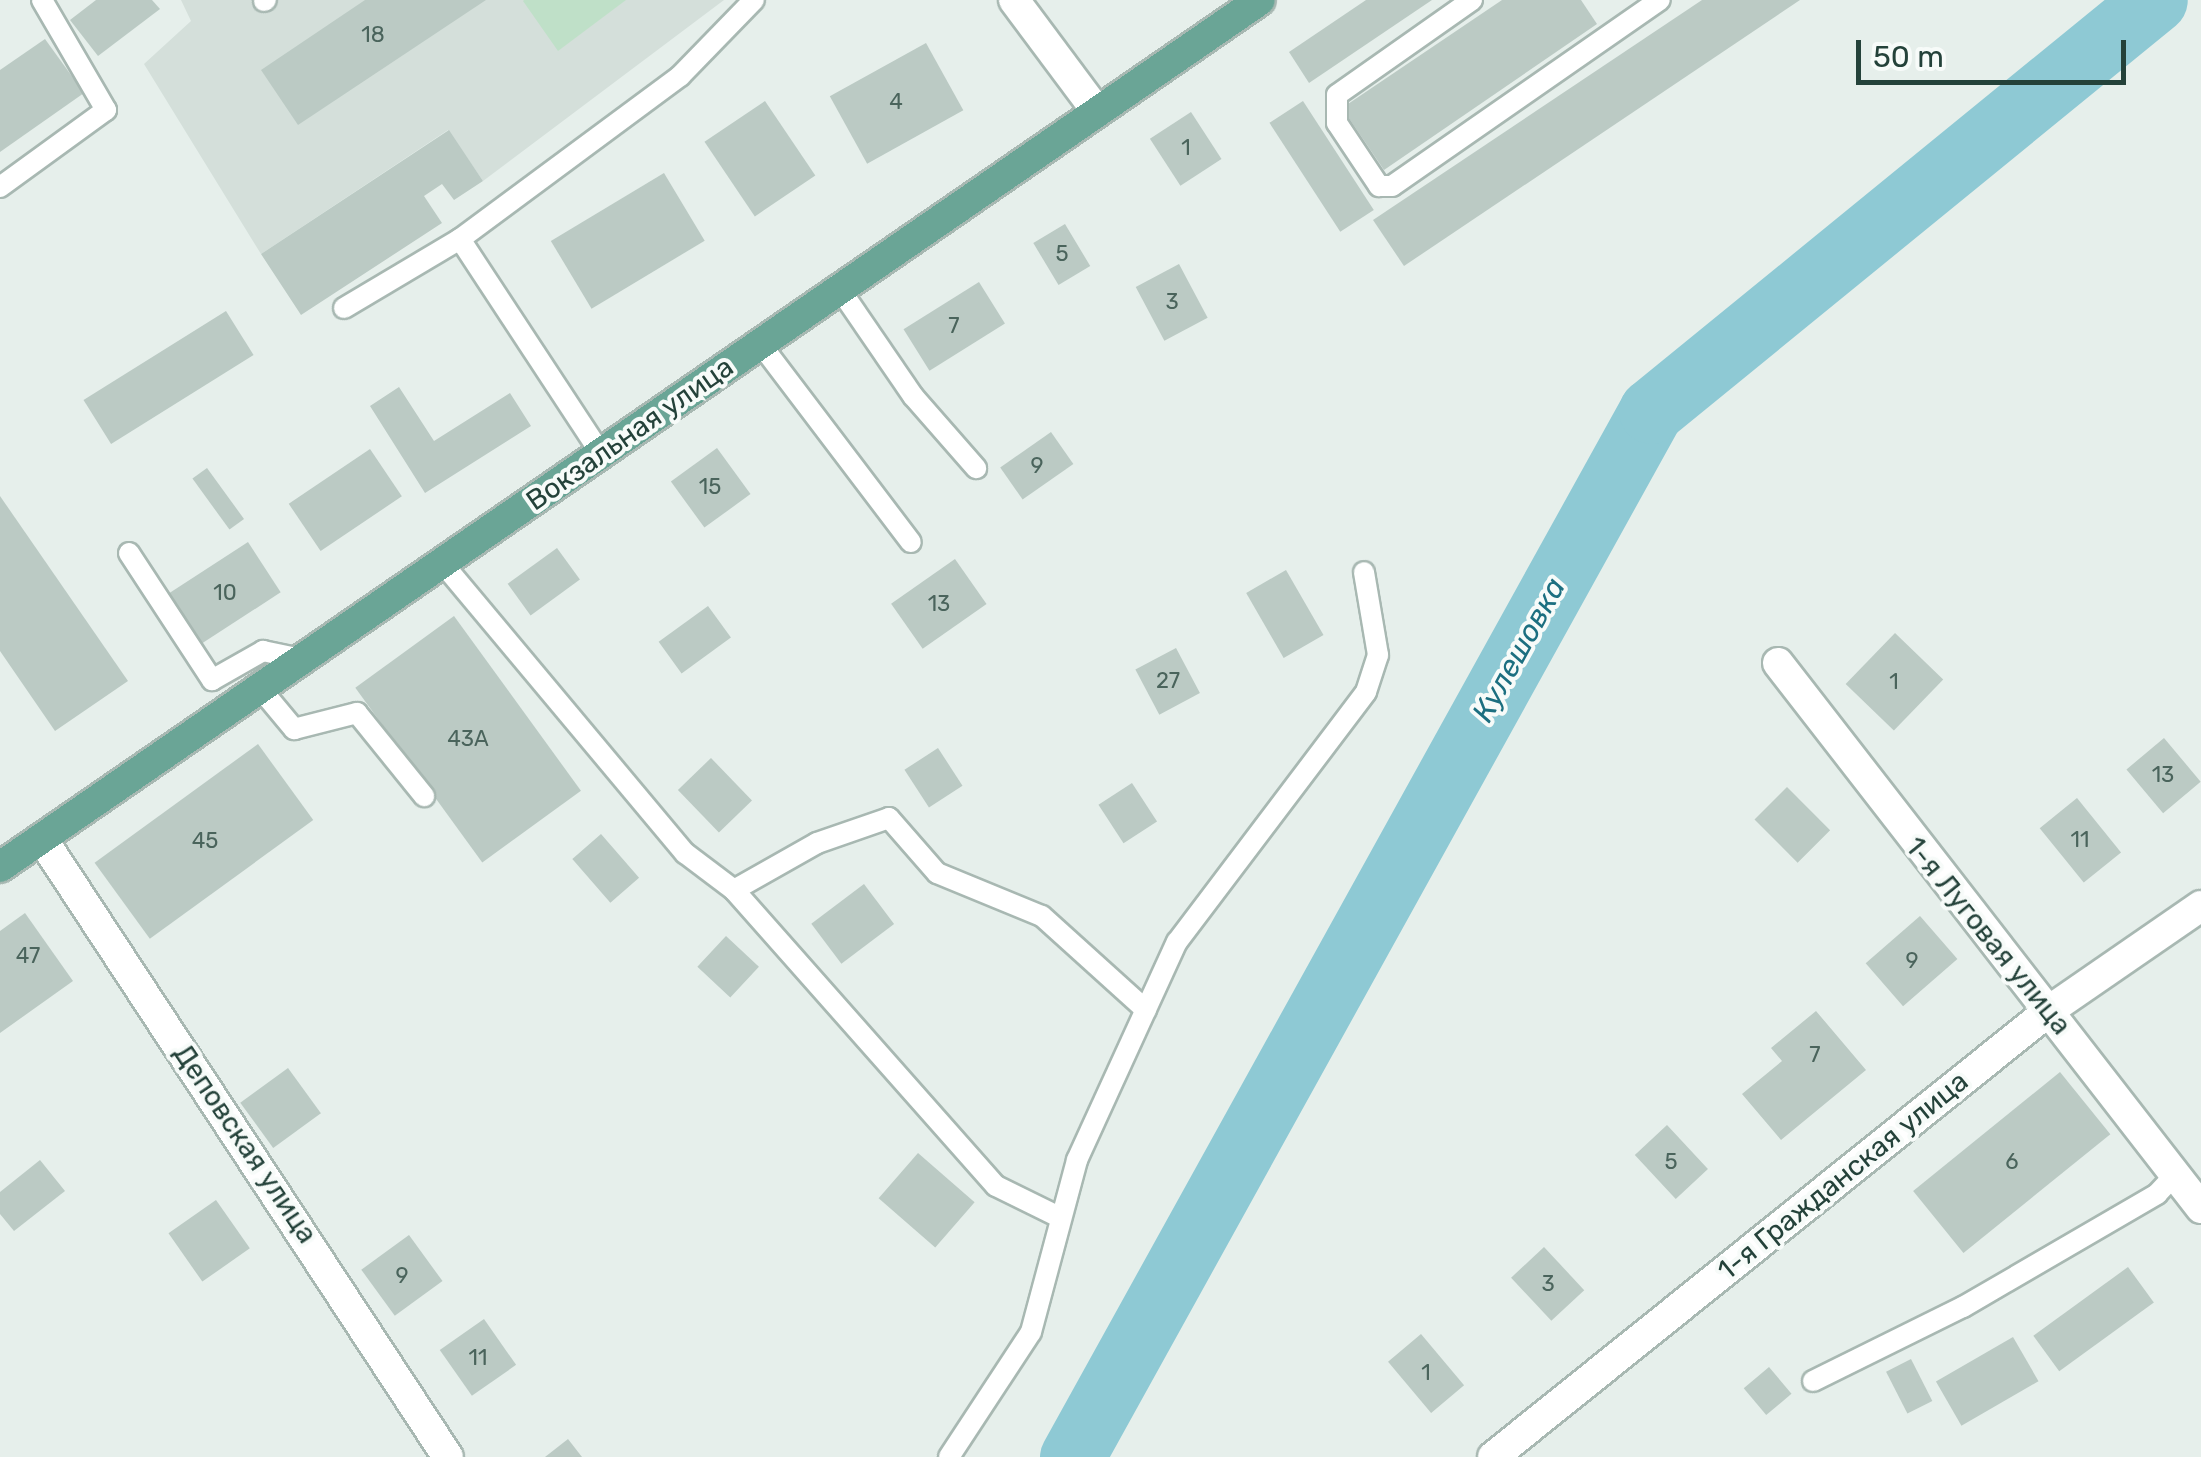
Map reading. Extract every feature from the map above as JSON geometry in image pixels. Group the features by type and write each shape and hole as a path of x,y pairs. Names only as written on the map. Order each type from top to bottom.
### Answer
{"main road":[{"name":"Вокзальная улица","path":"0,867 300,658 444,566 837,285 1260,0"}],"street":[{"path":"1014,0 1096,110"},
{"name":"1-я Луговая улица","path":"1778,663 1955,900 2050,1010 2201,1208"},
{"name":"Деповская улица","path":"42,840 448,1453"},
{"name":"1-я Гражданская улица","path":"1493,1457 2050,1010 2198,916"}],"lane":[{"path":"0,187 106,110 42,0"},
{"path":"344,308 460,238 654,97 754,0"},
{"path":"1472,0 1337,95 1337,123 1379,186 1392,186 1632,8 1660,0"},
{"path":"460,238 602,455"},
{"path":"837,285 913,396 976,468"},
{"path":"760,342 911,542"},
{"path":"129,553 233,707"},
{"path":"444,566 684,854 734,890 996,1186 1059,1217"},
{"path":"949,1457 1031,1332 1050,1280 1059,1217 1177,942 1366,692 1378,654 1364,572"},
{"path":"212,680 262,651 300,658"},
{"path":"259,687 294,728 357,714 424,796"},
{"path":"734,890 816,843 889,818 937,873 1042,916 1146,1010"},
{"path":"1814,1381 1963,1307 2157,1194 2175,1175"}],"shaded area":[{"path":"181,0 724,0 483,181 448,130 261,254 144,64 191,21"}],"green space":[{"path":"524,0 626,0 558,51 523,1"}],"building":[{"path":"96,0 152,0 160,9 98,56 70,20"},
{"path":"365,0 486,0 298,125 261,70"},
{"path":"1366,0 1432,0 1309,83 1289,52"},
{"path":"1502,0 1581,0 1597,24 1384,170 1342,108"},
{"path":"1702,0 1800,0 1404,266 1373,220"},
{"path":"45,39 84,93 0,152 0,70"},
{"path":"926,43 963,110 867,164 830,96"},
{"path":"765,101 815,176 755,216 704,142"},
{"path":"1303,101 1374,210 1340,232 1269,123"},
{"path":"1191,112 1221,159 1180,186 1150,139"},
{"path":"449,130 483,181 454,200 442,184 424,196 442,223 301,315 261,254"},
{"path":"664,173 705,241 592,309 551,241"},
{"path":"1065,224 1090,266 1059,285 1033,243"},
{"path":"1179,264 1208,318 1164,341 1136,287"},
{"path":"979,282 1005,324 929,371 904,329"},
{"path":"226,311 254,355 111,444 84,400"},
{"path":"399,387 434,441 510,393 531,426 425,493 370,406"},
{"path":"1051,432 1073,464 1023,500 1000,468"},
{"path":"717,448 751,494 704,528 671,482"},
{"path":"370,449 402,496 321,551 289,504"},
{"path":"207,468 244,519 229,530 192,479"},
{"path":"0,496 128,681 55,731 0,651"},
{"path":"248,542 281,592 201,644 168,594"},
{"path":"557,548 580,580 531,615 508,584"},
{"path":"955,559 987,604 923,649 891,604"},
{"path":"1286,570 1324,635 1284,658 1246,593"},
{"path":"708,606 731,638 682,673 659,642"},
{"path":"454,616 581,791 482,862 355,688"},
{"path":"1895,633 1943,680 1894,731 1846,684"},
{"path":"1176,648 1200,693 1159,715 1135,670"},
{"path":"2164,738 2201,782 2163,813 2126,769"},
{"path":"258,744 313,820 150,939 95,863"},
{"path":"938,748 963,786 929,808 904,770"},
{"path":"711,758 752,800 719,832 678,790"},
{"path":"1132,783 1157,822 1124,843 1098,805"},
{"path":"1787,787 1830,830 1798,863 1754,820"},
{"path":"2077,798 2121,852 2084,883 2040,828"},
{"path":"601,834 639,878 610,903 572,859"},
{"path":"864,884 894,924 841,964 811,924"},
{"path":"25,913 73,981 0,1033 0,931"},
{"path":"1920,916 1957,959 1903,1006 1866,963"},
{"path":"726,936 759,967 730,997 697,967"},
{"path":"1816,1011 1866,1070 1781,1140 1742,1094 1782,1061 1771,1048"},
{"path":"288,1068 321,1113 273,1148 240,1103"},
{"path":"2060,1072 2110,1134 1963,1253 1913,1191"},
{"path":"1667,1125 1708,1169 1676,1199 1635,1155"},
{"path":"918,1153 975,1202 935,1247 879,1198"},
{"path":"40,1160 65,1191 14,1231 0,1214 0,1192"},
{"path":"216,1200 250,1248 202,1282 168,1233"},
{"path":"409,1235 443,1281 395,1316 361,1270"},
{"path":"1544,1247 1584,1290 1551,1321 1511,1278"},
{"path":"2128,1267 2154,1303 2059,1371 2033,1336"},
{"path":"484,1319 516,1365 472,1396 440,1350"},
{"path":"1421,1334 1464,1385 1431,1413 1388,1362"},
{"path":"2013,1337 2039,1381 1961,1426 1936,1382"},
{"path":"1911,1359 1932,1401 1907,1414 1886,1372"},
{"path":"1769,1367 1791,1394 1766,1415 1744,1388"},
{"path":"568,1439 582,1457 545,1457"}],"waterway":[{"name":"Кулешовка","path":"1072,1457 1651,411 2155,0"}]}
